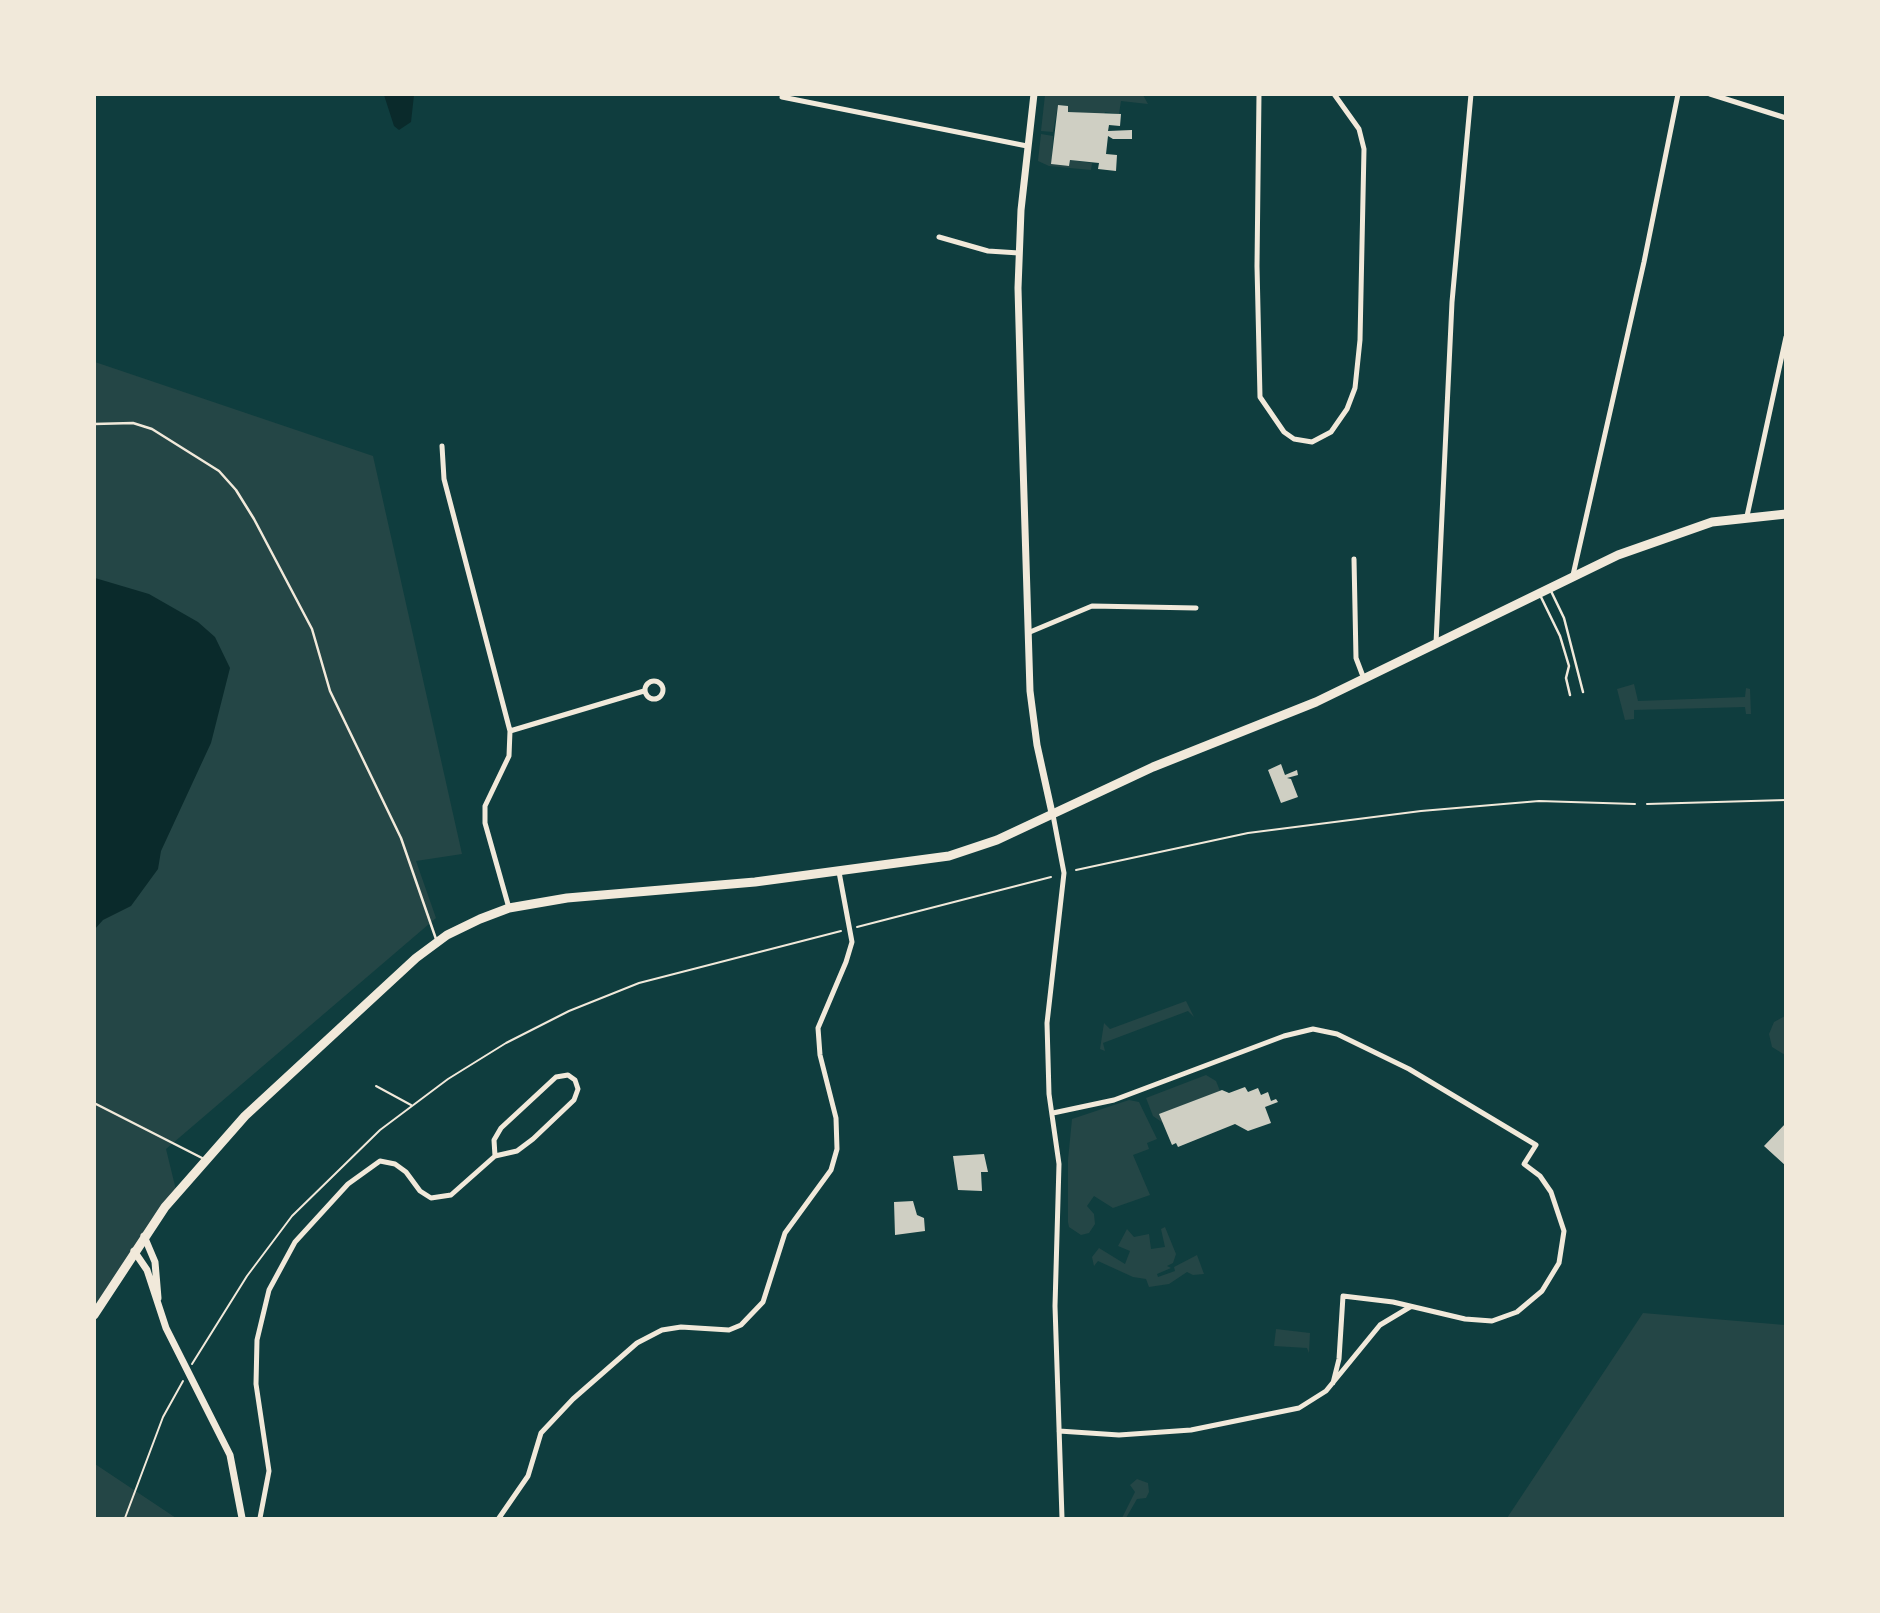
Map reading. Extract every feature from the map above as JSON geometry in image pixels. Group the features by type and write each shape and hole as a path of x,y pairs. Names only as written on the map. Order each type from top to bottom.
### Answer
{"highway":[{"path":"94,1315 144,1236 204,1159 328,1036 437,942 471,923 509,908 567,898 839,872 949,856 997,840 1153,766 1301,708 1573,575 1683,530 1747,516 1786,514"}],"main road":[{"path":"1034,94 1019,253 1030,691 1034,730 1052,813"},
{"path":"144,1236 155,1262 159,1283 158,1305"},
{"path":"134,1251 147,1269 166,1328 230,1455 242,1518"}],"street":[{"path":"1259,94 1259,397 1284,432 1294,439 1312,442 1331,432 1347,409 1355,388 1360,340 1364,149 1359,129 1334,94"},
{"path":"1436,643 1452,302 1471,94"},
{"path":"1573,575 1644,261 1678,94"},
{"path":"1710,94 1786,118"},
{"path":"782,97 1027,146"},
{"path":"939,237 988,251 1019,253"},
{"path":"1747,516 1786,337"},
{"path":"442,446 444,479 510,731 509,756 485,806 485,823 509,908"},
{"path":"1354,559 1356,658 1364,679"},
{"path":"1030,632 1092,606 1196,608"},
{"path":"510,731 644,691"},
{"path":"1052,813 1064,873 1047,1009 1047,1066 1059,1164 1055,1276 1062,1518"},
{"path":"499,1518 528,1476 541,1433 573,1399 637,1343 662,1330 681,1327 729,1330 741,1325 763,1302 785,1233 831,1170 837,1149 836,1118 820,1055 818,1028 852,942 839,872"},
{"path":"1053,1113 1114,1100 1308,1029 1337,1034 1436,1083 1536,1145 1524,1164 1540,1176 1552,1192 1564,1231 1559,1263 1542,1291 1517,1312 1492,1321 1465,1319 1343,1296 1339,1359 1333,1383"},
{"path":"260,1518 269,1471 256,1382 257,1340 269,1290 295,1242 348,1184 380,1161 395,1164 406,1172 420,1191 431,1198 441,1199 461,1190 495,1156 523,1147 549,1123 576,1095 578,1085 575,1080 568,1075 555,1077 501,1128 494,1140 495,1156"},
{"path":"1059,1431 1133,1435 1220,1426 1299,1408 1319,1398 1372,1333 1410,1307"}],"lane":[{"path":"94,425 133,423 152,429 219,471 242,499 312,629 330,691 401,838 437,942"},
{"path":"1549,587 1563,615 1583,692"},
{"path":"1539,592 1560,636 1569,666 1566,678 1570,695"},
{"path":"94,1104 204,1159"}],"path":[{"path":"1647,804 1786,800"},
{"path":"1076,870 1248,833 1434,809 1539,801 1635,804"},
{"path":"856,927 1051,877"},
{"path":"189,1370 247,1276 292,1216 330,1176 411,1106 506,1043 569,1011 615,992 725,959 843,930"},
{"path":"376,1086 411,1106"},
{"path":"125,1518 163,1417 182,1382"}],"shaded area":[{"path":"384,95 414,95 411,122 399,130 394,126"},
{"path":"1045,95 1143,95 1148,104 1121,101 1119,114 1105,112 1104,115 1068,112 1068,106 1058,105 1053,132 1041,131"},
{"path":"1041,134 1053,136 1052,164 1069,166 1070,160 1092,163 1091,170 1049,166 1038,161"},
{"path":"95,362 373,456 462,854 416,861 436,918 166,1149 176,1190 95,1320"},
{"path":"95,578 149,594 198,622 215,637 230,668 211,743 161,851 158,869 131,906 103,920 95,929"},
{"path":"1634,684 1638,701 1745,697 1746,688 1750,689 1751,714 1746,714 1745,707 1634,710 1634,719 1625,720 1617,689"},
{"path":"1186,1001 1194,1017 1188,1011 1103,1043 1105,1051 1100,1049 1104,1023 1110,1029"},
{"path":"1786,1016 1785,1055 1772,1047 1769,1034 1774,1022"},
{"path":"1206,1075 1216,1081 1220,1091 1160,1114 1163,1123 1153,1116 1146,1098"},
{"path":"1129,1100 1139,1102 1157,1139 1147,1143 1149,1149 1133,1155 1150,1195 1113,1208 1094,1196 1087,1206 1094,1214 1095,1224 1089,1233 1081,1235 1069,1227 1068,1222 1068,1160 1072,1119"},
{"path":"1165,1227 1176,1254 1173,1263 1167,1266 1171,1268 1157,1274 1158,1277 1175,1271 1174,1267 1197,1255 1204,1274 1193,1275 1187,1272 1169,1284 1149,1287 1146,1279 1133,1277 1098,1261 1094,1266 1092,1257 1099,1248 1125,1264 1130,1251 1118,1246 1127,1229 1134,1237 1149,1234 1151,1249 1165,1247 1161,1229"},
{"path":"1643,1313 1785,1325 1785,1518 1507,1518"},
{"path":"1276,1329 1310,1333 1309,1353 1307,1348 1274,1346"},
{"path":"95,1464 176,1518 95,1518"},
{"path":"1137,1479 1148,1483 1149,1492 1146,1498 1137,1499 1126,1518 1122,1518 1135,1492 1130,1485"}],"building":[{"path":"1058,105 1068,106 1068,112 1121,114 1120,126 1109,125 1108,131 1132,130 1132,139 1113,139 1108,136 1106,154 1117,155 1116,171 1098,169 1099,163 1070,160 1069,166 1051,164"},
{"path":"1281,764 1285,775 1297,770 1298,775 1287,778 1291,779 1298,797 1281,803 1268,770"},
{"path":"1245,1087 1248,1092 1258,1088 1261,1095 1268,1092 1271,1101 1276,1099 1278,1102 1265,1107 1271,1123 1248,1131 1235,1124 1178,1147 1176,1143 1172,1145 1159,1114 1222,1090 1229,1093"},
{"path":"1786,1123 1786,1166 1764,1146"},
{"path":"984,1154 988,1172 981,1172 982,1191 958,1190 953,1156"},
{"path":"913,1201 917,1215 924,1218 925,1231 895,1235 894,1202"}]}
